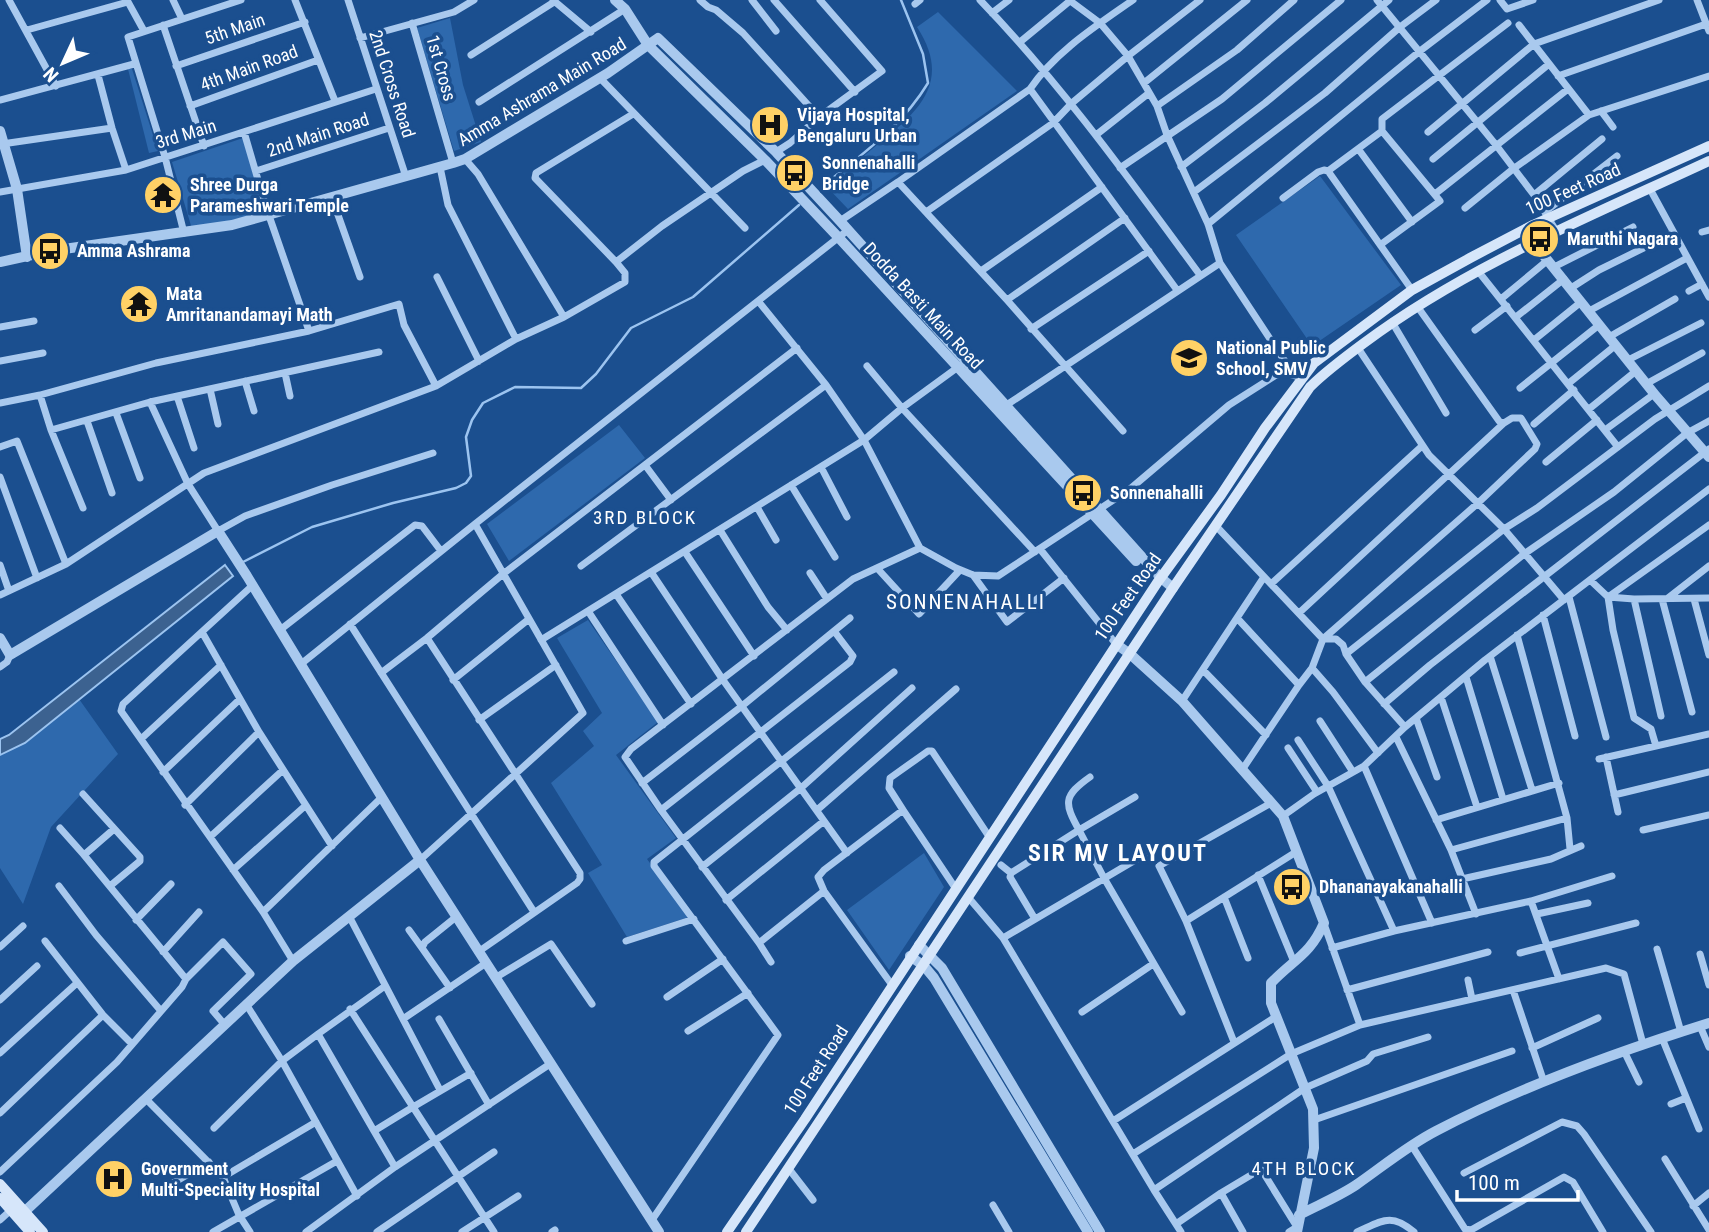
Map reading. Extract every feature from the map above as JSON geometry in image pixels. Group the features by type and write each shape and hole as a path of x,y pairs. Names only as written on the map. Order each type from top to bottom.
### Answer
{"main road":[{"name":"100 Feet Road","path":"751,1230 930,954 1216,526 1306,383 1314,363 1412,290 1548,215 1709,146"},
{"name":"100 Feet Road","path":"727,1232 805,1119 1159,580 1306,383 1392,322 1478,271 1533,242 1709,162"},
{"path":"0,1184 30,1232"},
{"path":"0,1198 43,1232"}],"street":[{"path":"9,0 56,86"},
{"path":"173,0 182,19"},
{"path":"184,233 165,157 128,37 219,4 240,0"},
{"path":"295,0 335,101"},
{"name":"2nd Cross Road","path":"348,0 406,177"},
{"path":"360,38 454,12 474,0"},
{"name":"Dodda Basti Main Road","path":"615,0 625,9 648,45 765,160 1005,406 1095,512"},
{"path":"700,0 743,33 819,117"},
{"path":"752,0 776,31"},
{"path":"774,0 855,92"},
{"path":"636,26 658,38 776,152 790,144 819,117 882,71 820,0"},
{"path":"979,0 1020,42 1072,103 1200,275"},
{"path":"992,13 1009,0"},
{"path":"1020,42 1070,0 1100,23 1128,56 1157,106 1167,135 1208,224 1220,263 1284,360 1306,383"},
{"path":"840,221 1030,89 1043,69 1133,0"},
{"path":"1144,83 1247,0"},
{"path":"1157,106 1237,50 1294,0"},
{"path":"1120,168 1222,99 1341,0"},
{"path":"1181,167 1265,103 1379,3 1389,0"},
{"path":"1194,192 1325,93 1400,27 1436,0"},
{"path":"1208,224 1420,51 1487,0"},
{"path":"1500,0 1507,9 1534,0"},
{"path":"1429,132 1534,44 1659,0"},
{"path":"1558,76 1708,27 1697,0"},
{"path":"27,30 127,1 144,31"},
{"path":"471,55 553,1 591,32"},
{"path":"926,212 1053,122 1072,103 1196,1"},
{"path":"1379,3 1496,145 1558,232"},
{"path":"479,102 625,9"},
{"name":"5th Main","path":"176,66 304,22"},
{"name":"1st Cross","path":"412,23 453,163"},
{"path":"1380,245 1440,201 1382,131 1382,119 1508,23"},
{"path":"163,25 204,146"},
{"path":"1519,25 1589,115"},
{"path":"648,45 658,38"},
{"name":"Amma Ashrama Main Road","path":"0,262 50,251 232,225 465,159 600,78 648,45"},
{"name":"4th Main Road","path":"190,106 318,60"},
{"path":"0,100 135,64"},
{"path":"1433,159 1549,64"},
{"path":"98,75 126,170"},
{"path":"1465,208 1513,169 1589,115 1709,76"},
{"path":"600,78 745,228"},
{"name":"3rd Main","path":"0,192 126,170 376,89"},
{"path":"1030,89 1177,290"},
{"path":"1435,194 1569,89"},
{"path":"1096,135 1149,93"},
{"path":"1601,111 1613,127"},
{"path":"0,595 66,564 223,464 436,386 516,339 564,317 625,282 625,273 616,262 535,178 536,173 632,114"},
{"path":"2,144 112,128"},
{"name":"2nd Main Road","path":"256,172 389,128"},
{"path":"0,131 17,189 27,257"},
{"path":"1283,198 1320,171 1328,172 1382,131"},
{"path":"244,132 309,331"},
{"path":"1534,195 1602,139"},
{"path":"1359,150 1412,222"},
{"name":"Dodda Basti Main Road","path":"776,152 848,230 962,364 1095,512 1171,591"},
{"path":"1548,215 1617,156"},
{"path":"465,159 478,174 564,317"},
{"path":"616,262 710,193 765,160"},
{"path":"440,167 449,205 516,339"},
{"path":"1328,172 1412,290"},
{"path":"898,183 981,271 1123,431"},
{"path":"981,271 1102,187"},
{"path":"1650,189 1709,297"},
{"path":"332,198 360,277"},
{"path":"1007,300 1125,218"},
{"path":"1475,330 1551,264 1633,226"},
{"path":"1384,704 1544,576 1707,452 1654,394 1533,242 1526,229"},
{"path":"301,664 848,230"},
{"path":"1571,288 1599,270 1674,233"},
{"path":"1031,329 1149,251"},
{"path":"1589,311 1687,258"},
{"path":"1005,406 1220,263"},
{"path":"1478,271 1618,447"},
{"path":"437,277 479,361"},
{"path":"1516,317 1563,279"},
{"path":"1689,291 1702,284"},
{"path":"1569,383 1613,341 1675,299"},
{"path":"759,302 826,385 864,440 920,548 974,575 998,576 1037,551 1156,469 1229,405 1276,375 1284,373 1306,383"},
{"path":"1534,340 1581,302"},
{"path":"0,403 40,395 156,363 309,331 399,304 404,325 436,386"},
{"path":"1417,306 1499,421 1504,423"},
{"path":"0,327 34,321"},
{"path":"1392,322 1446,413"},
{"path":"1628,360 1701,323"},
{"path":"1520,388 1599,325"},
{"path":"381,673 503,574 797,348"},
{"path":"1358,348 1422,446 1567,598 1606,737"},
{"path":"51,430 116,414 150,402 379,352"},
{"path":"0,361 43,353"},
{"path":"1646,384 1702,354"},
{"path":"541,640 864,440 962,364"},
{"path":"867,366 902,408 1064,578 1116,644 1182,701 1283,816 1360,1026"},
{"path":"1589,410 1636,371"},
{"path":"285,373 290,396"},
{"path":"245,382 254,411"},
{"path":"581,566 826,385"},
{"path":"1346,653 1504,529 1537,508 1668,410 1709,386"},
{"path":"209,389 218,424"},
{"path":"1534,424 1574,390"},
{"path":"1605,430 1654,394"},
{"path":"40,395 51,430 83,508"},
{"path":"177,396 194,449"},
{"path":"150,402 188,484 250,580 420,860 659,1232"},
{"path":"116,414 140,478"},
{"path":"1242,770 1312,668 1323,639 1477,504 1536,447 1537,444 1521,418 1512,418 1504,423 1299,613"},
{"path":"1546,462 1597,420"},
{"path":"87,421 112,493"},
{"path":"1365,682 1524,554 1614,492 1687,433 1709,421"},
{"path":"0,447 17,441 66,564"},
{"path":"1271,584 1422,446"},
{"path":"0,667 7,662 10,655 218,531 258,512 433,453"},
{"path":"645,465 671,500"},
{"path":"821,467 847,517"},
{"path":"0,477 37,578"},
{"path":"791,485 835,557"},
{"path":"1283,816 1317,792 1364,766 1405,727 1490,656 1709,489"},
{"path":"757,507 776,540"},
{"path":"0,1220 18,1213 146,1099 293,961 420,860 583,713 475,524"},
{"path":"280,630 415,525 422,526 441,551"},
{"path":"1608,597 1709,525"},
{"path":"1216,526 1323,639 1336,639 1343,645 1365,682 1405,727"},
{"path":"720,530 768,607 787,630"},
{"path":"771,962 626,762 626,754 853,579 920,548"},
{"path":"685,552 754,656"},
{"path":"0,565 9,591"},
{"path":"1665,599 1709,566"},
{"path":"877,568 919,614 960,570"},
{"path":"651,572 723,680 847,853"},
{"path":"810,573 827,599"},
{"path":"974,575 1007,622 1064,578"},
{"path":"1182,701 1264,577"},
{"path":"250,580 201,632 123,704 122,715 263,912 293,961"},
{"path":"1590,580 1608,597 1634,600 1709,598"},
{"path":"616,594 691,704"},
{"path":"1608,597 1634,718 1651,729 1656,746"},
{"path":"1665,599 1692,712"},
{"path":"1694,599 1709,655"},
{"path":"1634,600 1661,716"},
{"path":"588,611 663,725"},
{"path":"1544,615 1575,736"},
{"path":"642,783 850,618"},
{"path":"1237,618 1299,685"},
{"path":"453,680 529,619"},
{"path":"350,624 534,912"},
{"path":"661,810 851,660 853,656 834,631"},
{"path":"201,632 259,733 332,846"},
{"path":"1517,635 1559,783 1567,818 1570,849"},
{"path":"0,638 10,655"},
{"path":"427,638 580,873 577,883 478,952"},
{"path":"1490,656 1532,790"},
{"path":"141,739 220,665"},
{"path":"479,720 556,665"},
{"path":"1312,668 1378,753"},
{"path":"1203,670 1266,735"},
{"path":"652,1220 778,1035 654,864 655,860 894,673"},
{"path":"1466,677 1503,799"},
{"path":"702,867 801,788 912,688"},
{"path":"817,810 956,689"},
{"path":"1441,697 1476,807"},
{"path":"163,772 240,699"},
{"path":"1416,718 1437,777"},
{"path":"1320,721 1353,772"},
{"path":"185,805 259,733"},
{"path":"1618,813 1603,758 1709,734"},
{"path":"1396,737 1451,850 1476,914"},
{"path":"1298,740 1328,786 1394,931"},
{"path":"1288,748 1317,792"},
{"path":"957,889 889,788 890,778 928,751 932,751 990,838"},
{"path":"1364,766 1432,923"},
{"path":"210,837 283,770"},
{"path":"1614,794 1709,772"},
{"path":"1090,777 1072,792 1068,800 1068,810 1182,1012"},
{"path":"1436,820 1559,783"},
{"path":"83,794 140,857 140,861 110,886"},
{"path":"263,912 382,797"},
{"path":"1011,873 1135,797"},
{"path":"1234,1042 1186,920 1159,866 1271,803"},
{"path":"233,870 305,806"},
{"path":"892,985 824,891 818,877 903,810"},
{"path":"1643,830 1709,815"},
{"path":"1451,850 1567,818"},
{"path":"726,900 824,821"},
{"path":"60,828 186,979"},
{"path":"84,855 114,829"},
{"path":"1462,879 1551,859 1581,846"},
{"path":"1003,938 1149,852"},
{"path":"1186,920 1296,852"},
{"path":"1001,865 1011,873"},
{"path":"1011,873 1010,877 1035,919"},
{"path":"1258,876 1294,962"},
{"path":"1332,948 1394,931 1531,901 1612,876"},
{"path":"135,920 171,884"},
{"path":"59,886 96,935 161,1011"},
{"path":"759,943 824,891"},
{"path":"968,897 1003,938 1181,1232"},
{"path":"1224,897 1248,958"},
{"path":"1531,901 1559,979"},
{"path":"1537,914 1588,903"},
{"path":"163,952 199,912"},
{"path":"349,916 440,1090"},
{"path":"422,948 425,942 456,917"},
{"path":"626,941 694,919"},
{"path":"1294,1230 1314,1148 1313,1109 1271,1003 1271,983 1305,955 1316,941 1324,923"},
{"path":"1520,953 1636,923"},
{"path":"0,947 23,926"},
{"path":"409,930 450,988"},
{"path":"45,941 103,1015 132,1044"},
{"path":"0,1172 117,1062 186,979 222,942 251,974 213,1011 225,1024"},
{"path":"495,978 551,944 592,1004"},
{"path":"919,945 942,968 1100,1232"},
{"path":"1657,949 1681,1032"},
{"path":"1347,990 1488,952"},
{"path":"1700,954 1709,983"},
{"path":"910,956 934,978 1088,1232"},
{"path":"667,997 723,959"},
{"path":"403,1019 486,963"},
{"path":"1082,1013 1153,964"},
{"path":"0,1000 37,966"},
{"path":"1133,1154 1291,1054 1360,1026 1606,968 1624,974 1643,1044"},
{"path":"1468,980 1472,999"},
{"path":"1,1049 77,983"},
{"path":"214,1128 282,1061 385,986"},
{"path":"1513,989 1544,1082"},
{"path":"688,1031 748,993"},
{"path":"246,1004 282,1061 357,1196"},
{"path":"350,1009 494,1232"},
{"path":"0,1113 103,1015"},
{"path":"1113,1121 1277,1016"},
{"path":"1532,1048 1598,1018"},
{"path":"439,1019 489,1105"},
{"path":"1299,1215 1352,1187 1434,1132 1544,1082 1643,1044 1704,1025 1709,1047"},
{"path":"318,1034 396,1167"},
{"path":"1154,1190 1305,1088 1367,1061 1373,1054 1428,1037"},
{"path":"1662,1038 1699,1129"},
{"path":"1314,1121 1513,1051"},
{"path":"1624,1051 1639,1082"},
{"path":"306,1232 396,1167 550,1064"},
{"path":"374,1131 471,1073"},
{"path":"1671,1104 1686,1098"},
{"path":"146,1099 223,1177 239,1215 250,1232"},
{"path":"223,1177 316,1122"},
{"path":"1464,1173 1562,1122 1567,1122 1577,1126 1584,1134 1651,1232"},
{"path":"1412,1146 1467,1230 1564,1177 1573,1182 1604,1232"},
{"path":"377,1232 494,1152"},
{"path":"1665,1160 1709,1230"},
{"path":"213,1232 337,1161"},
{"path":"163,1189 209,1162"},
{"path":"1177,1224 1261,1168 1294,1230"},
{"path":"789,1169 813,1200"},
{"path":"1220,1193 1243,1232"},
{"path":"1693,1206 1709,1193"},
{"path":"462,1232 518,1196"},
{"path":"993,1205 1009,1232"},
{"path":"1357,1232 1386,1219 1395,1219 1414,1232"}],"shaded area":[{"path":"938,12 1017,91 848,209 826,186 892,133 917,108 931,80 932,64 917,27"},
{"path":"450,18 463,85 481,142 454,151 417,28"},
{"path":"128,69 132,69 158,151 149,153"},
{"path":"243,138 264,213 192,229 172,162"},
{"path":"1320,176 1401,285 1312,346 1236,235"},
{"path":"619,425 645,458 509,561 487,524"},
{"path":"225,565 233,576 25,743 0,755 0,739 9,735"},
{"path":"588,620 658,722 616,755 676,838 647,859 689,917 627,937 588,873 602,865 551,783 594,746 583,731 602,713 557,638"},
{"path":"79,699 118,754 51,827 23,904 0,868 0,755 25,743"},
{"path":"924,853 944,887 889,970 847,910"}],"waterway":[{"path":"828,182 895,125 928,83 923,54 901,0"},
{"path":"243,562 312,527 466,483 471,476 466,437 472,420 483,403 515,387 581,388 596,374 631,328 693,297 799,205"}],"place":[{"name":"Vijaya Hospital, Bengaluru Urban","path":"770,125"},
{"name":"Sonnenahalli Bridge","path":"795,173"},
{"name":"Shree Durga Parameshwari Temple","path":"163,195"},
{"name":"Maruthi Nagara","path":"1540,239"},
{"name":"Amma Ashrama","path":"50,251"},
{"name":"Mata Amritanandamayi Math","path":"139,304"},
{"name":"National Public School, SMV","path":"1189,358"},
{"name":"Sonnenahalli","path":"1083,493"},
{"name":"Dhananayakanahalli","path":"1292,887"},
{"name":"Government Multi-Speciality Hospital","path":"114,1179"}],"district":[{"name":"3RD BLOCK","path":"645,517"},
{"name":"SONNENAHALLI","path":"966,602"},
{"name":"SIR MV LAYOUT","path":"1118,853"},
{"name":"4TH BLOCK","path":"1304,1168"}]}
